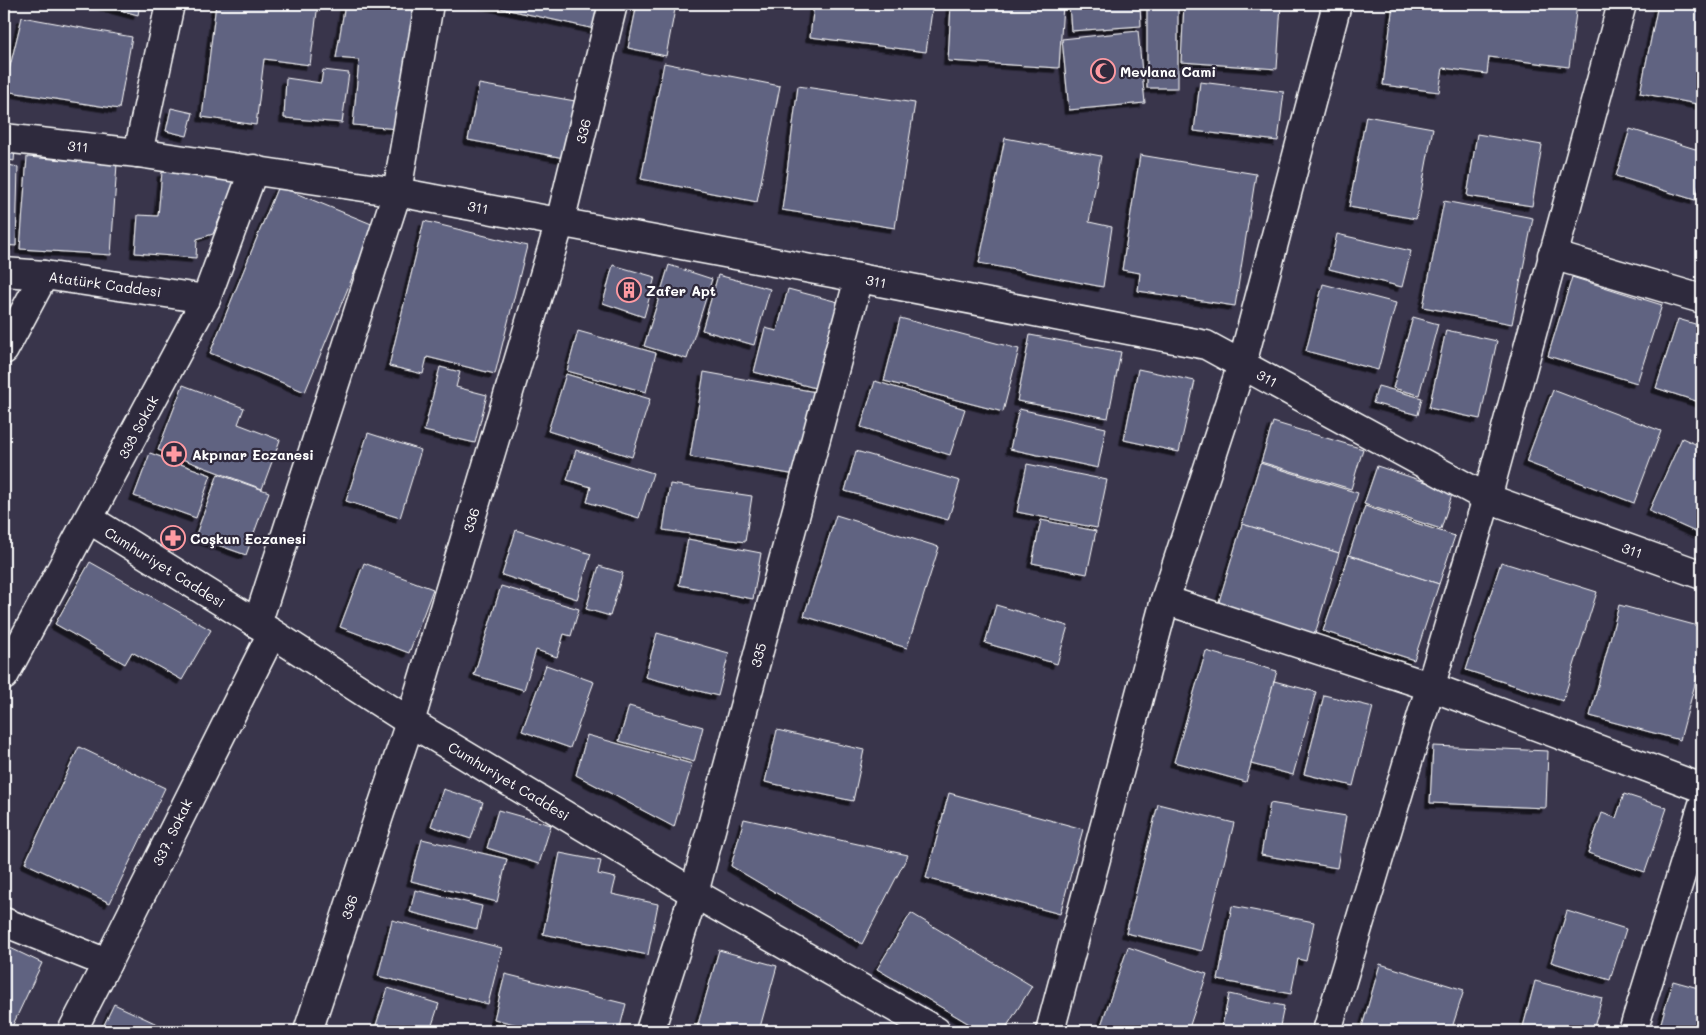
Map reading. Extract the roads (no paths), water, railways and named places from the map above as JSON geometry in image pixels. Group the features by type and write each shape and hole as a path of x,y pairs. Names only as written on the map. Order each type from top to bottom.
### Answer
{"street":[{"path":"138,153 170,4"},
{"name":"337. Sokak","path":"72,1031 107,964 264,628 397,192 429,4"},
{"name":"336","path":"308,1031 410,722 560,222 613,4"},
{"path":"1050,1031 1165,600 1242,364 1337,4"},
{"path":"1327,1031 1487,498 1622,4"},
{"name":"311","path":"4,138 138,153 397,192 1206,345 1487,498 1702,575"},
{"name":"338 Sokak","path":"4,676 206,299 254,169"},
{"path":"1552,255 1702,299"},
{"name":"Atatürk Caddesi","path":"4,272 44,275 206,299"},
{"path":"4,350 44,275"},
{"name":"335","path":"650,1031 694,893 859,278"},
{"name":"Cumhuriyet Caddesi","path":"89,519 410,722 694,893 936,1031"},
{"path":"1165,600 1429,686 1702,788"},
{"path":"1633,1031 1702,807"},
{"path":"4,922 107,964"}],"place":[{"name":"Mevlana Cami","path":"1103,71"},
{"name":"Zafer Apt","path":"629,290"},
{"name":"Akpınar Eczanesi","path":"174,454"},
{"name":"Coşkun Eczanesi","path":"173,538"}]}
